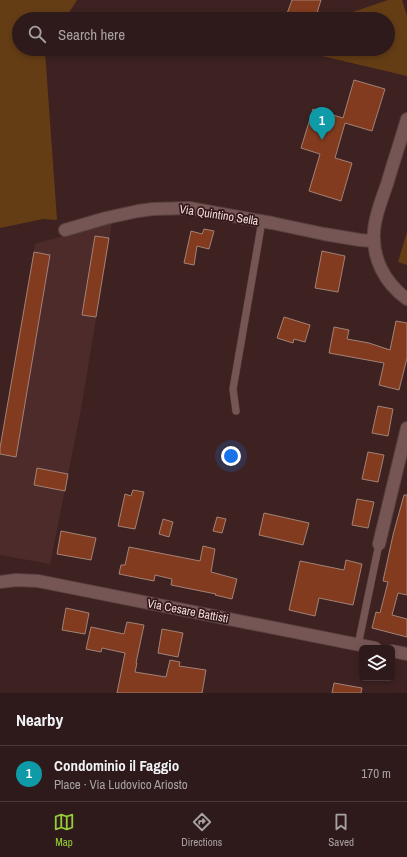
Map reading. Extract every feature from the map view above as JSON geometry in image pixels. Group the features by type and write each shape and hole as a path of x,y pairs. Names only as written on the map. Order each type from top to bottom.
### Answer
{"street":[{"path":"407,120 378,212 374,231 376,256 387,280 407,299"},
{"name":"Via Quintino Sella","path":"65,230 112,216 153,209 189,208 324,234 374,241"},
{"path":"379,544 407,428"},
{"name":"Via Cesare Battisti","path":"0,582 38,580 362,645"},
{"path":"395,652 407,654"}],"lane":[{"path":"236,411 233,388 262,221"},
{"path":"358,644 379,544"}],"shaded area":[{"path":"0,0 77,0 69,12 12,12 12,56 45,56 57,220 43,219 0,228"},
{"path":"388,0 402,0 407,16 407,76 322,56 395,56 395,12 353,12"},
{"path":"112,222 81,409 50,564 0,555 0,448 35,244"},
{"path":"407,232 407,265 398,262"}],"building":[{"path":"292,0 321,0 317,12 288,12"},
{"path":"354,80 385,89 372,131 345,123 335,158 352,163 341,201 309,191 320,154 301,148 313,109 343,118"},
{"path":"204,229 214,231 209,249 197,246 194,265 184,263 191,231 202,234"},
{"path":"95,236 109,238 96,317 82,315"},
{"path":"322,251 345,256 338,292 315,288"},
{"path":"34,252 50,255 16,457 0,454 0,448"},
{"path":"284,317 310,325 305,342 294,339 293,343 277,338"},
{"path":"396,321 407,323 407,358 399,390 379,385 384,363 329,353 334,327 349,330 347,339 369,343 390,350"},
{"path":"378,406 393,409 388,436 372,433"},
{"path":"368,452 384,455 378,482 362,479"},
{"path":"37,468 68,474 65,491 34,485"},
{"path":"133,490 144,492 135,529 118,526 125,494 131,496"},
{"path":"404,495 407,495 407,595 398,593 392,615 407,619 407,637 372,628 376,612 380,613 388,582 383,581"},
{"path":"357,499 374,502 368,528 352,525"},
{"path":"264,513 309,523 303,545 259,535"},
{"path":"217,517 226,519 222,533 213,531"},
{"path":"163,519 173,522 169,537 159,534"},
{"path":"61,531 96,538 91,560 57,554"},
{"path":"203,546 215,549 211,572 237,579 232,599 215,595 216,594 171,585 172,579 155,575 154,581 119,574 121,565 125,565 129,547 200,561"},
{"path":"346,560 362,564 353,605 319,598 315,616 289,610 300,561 344,570"},
{"path":"66,608 89,613 85,634 62,630"},
{"path":"127,622 144,625 135,672 166,677 170,660 180,662 179,666 206,670 202,693 117,693 125,653 102,648 101,652 86,649 91,627 124,634"},
{"path":"162,629 183,633 178,657 158,653"},
{"path":"334,683 362,688 361,693 332,693"}],"place":[{"name":"Condominio il Faggio","path":"322,140"}]}
